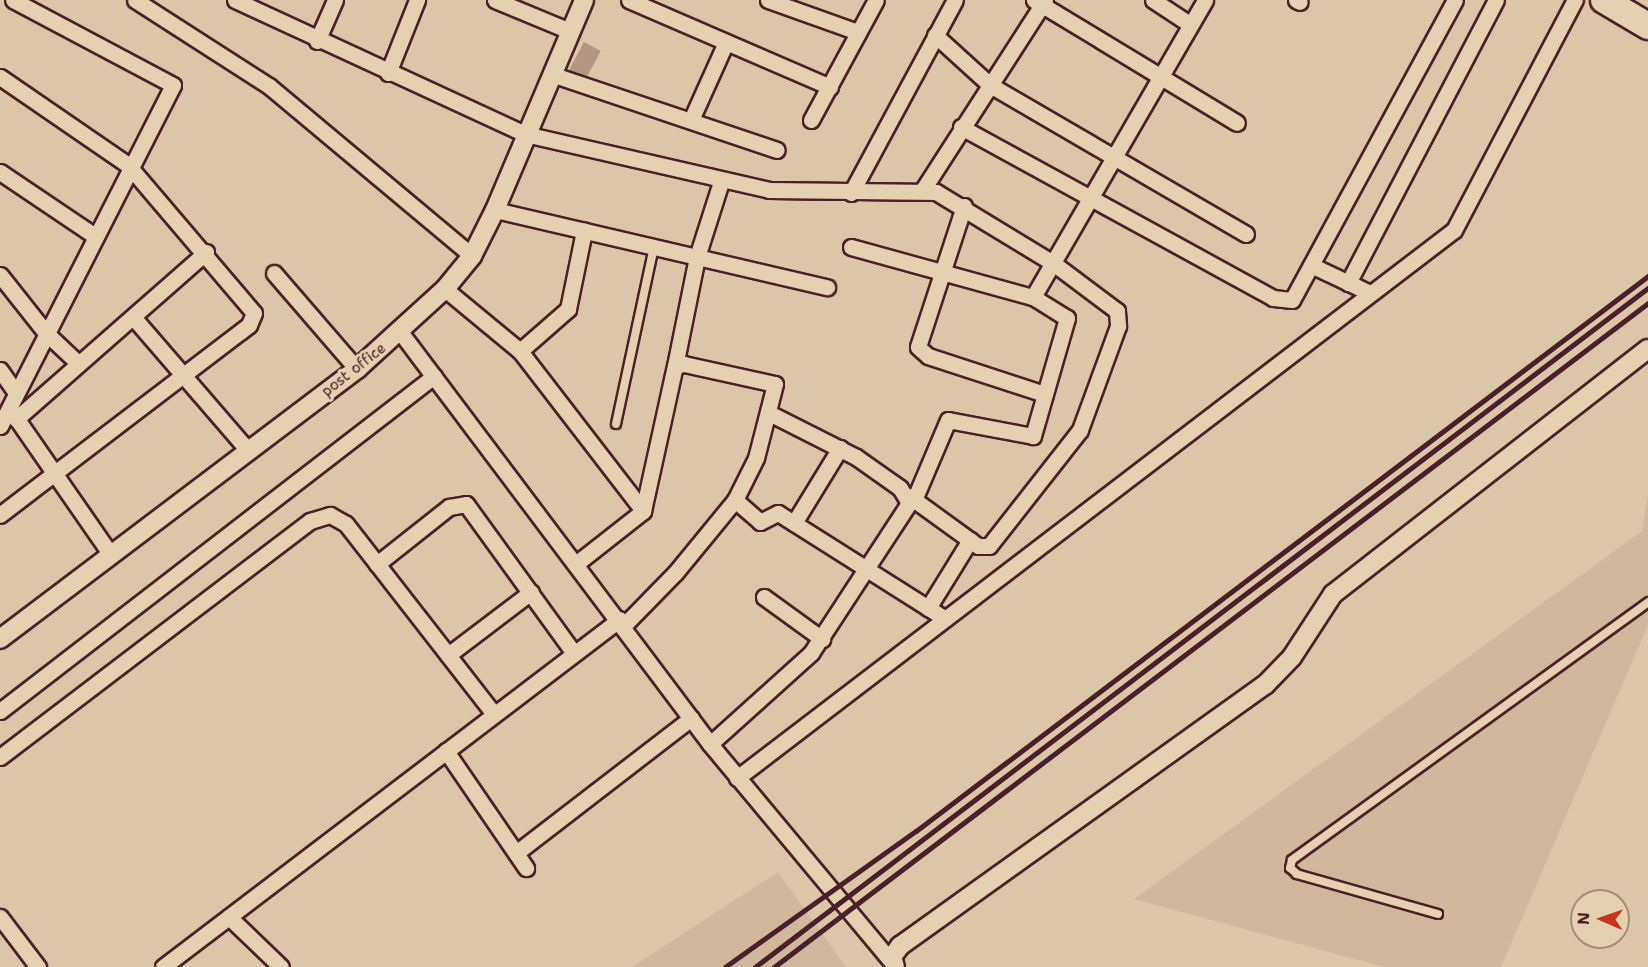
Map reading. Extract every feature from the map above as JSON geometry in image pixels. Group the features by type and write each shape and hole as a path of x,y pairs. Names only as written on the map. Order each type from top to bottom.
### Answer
{"highway":[{"path":"1604,0 1648,26"}],"street":[{"path":"13,0 173,85 128,165 16,393 13,414 111,555"},
{"path":"135,0 269,86 472,256"},
{"path":"235,0 253,4 318,41 525,134 721,182 789,193 922,191 964,206 1053,263 1117,311 1118,326 1075,438 989,546 970,540 840,448 771,414"},
{"path":"318,41 334,0"},
{"path":"388,72 417,0"},
{"path":"495,0 570,31"},
{"name":"post office","path":"0,639 357,369 401,333 445,290 472,256 495,210 525,134 584,0"},
{"path":"629,0 830,87"},
{"path":"768,0 858,32"},
{"path":"811,120 876,0"},
{"path":"851,193 955,0"},
{"path":"1153,0 1191,25"},
{"path":"1033,297 1205,0"},
{"path":"961,127 1088,200 1282,301 1292,300 1313,266 1455,0"},
{"path":"1348,283 1496,0"},
{"path":"737,778 1460,223 1575,0"},
{"path":"922,191 1040,2 1161,79 1237,123"},
{"path":"935,35 990,85 1113,160 1246,234"},
{"path":"691,120 726,42"},
{"path":"551,74 777,150"},
{"path":"0,77 128,165 206,252 253,309 254,317 54,470 0,515"},
{"path":"0,172 95,236"},
{"path":"577,563 643,511 697,257 721,182"},
{"path":"964,206 945,271 919,339 921,353 1045,394"},
{"path":"495,210 826,287"},
{"path":"520,351 568,309 584,231"},
{"path":"710,744 784,683 822,639 906,509 944,423 981,425 1027,439 1036,430 1067,318 1033,297 851,247"},
{"path":"0,426 133,317 206,252"},
{"path":"1313,266 1370,293"},
{"path":"274,273 357,369"},
{"path":"0,275 46,333 78,363"},
{"path":"445,290 520,351 643,511"},
{"path":"133,317 248,450"},
{"path":"401,333 622,622 710,744 895,966"},
{"path":"895,966 892,957 900,946 1265,685 1292,657 1333,594 1648,349"},
{"path":"163,967 574,653 622,622 675,573 735,500 771,414 777,393 772,382 675,366"},
{"path":"0,370 16,393"},
{"path":"0,711 434,376"},
{"path":"794,523 840,448"},
{"path":"735,500 760,522 776,512 944,618"},
{"path":"377,564 449,507 465,504 574,653"},
{"path":"0,757 310,521 339,518 494,714"},
{"path":"928,608 970,540"},
{"path":"448,655 531,592"},
{"path":"764,597 822,639"},
{"path":"516,853 691,718"},
{"path":"446,751 526,868"},
{"path":"0,917 38,967"},
{"path":"229,917 281,967"}],"lane":[{"path":"616,424 654,247"},
{"path":"1438,914 1298,874 1290,868 1292,860 1648,602"}],"shaded area":[{"path":"1648,495 1648,625 1501,967 1384,967 1134,899 1642,531"},
{"path":"778,872 846,967 632,967"}],"building":[{"path":"584,42 601,51 586,79 569,70"}],"railway":[{"path":"725,967 916,831 1648,276"},
{"path":"755,967 1648,288"},
{"path":"774,967 1648,303"}]}
